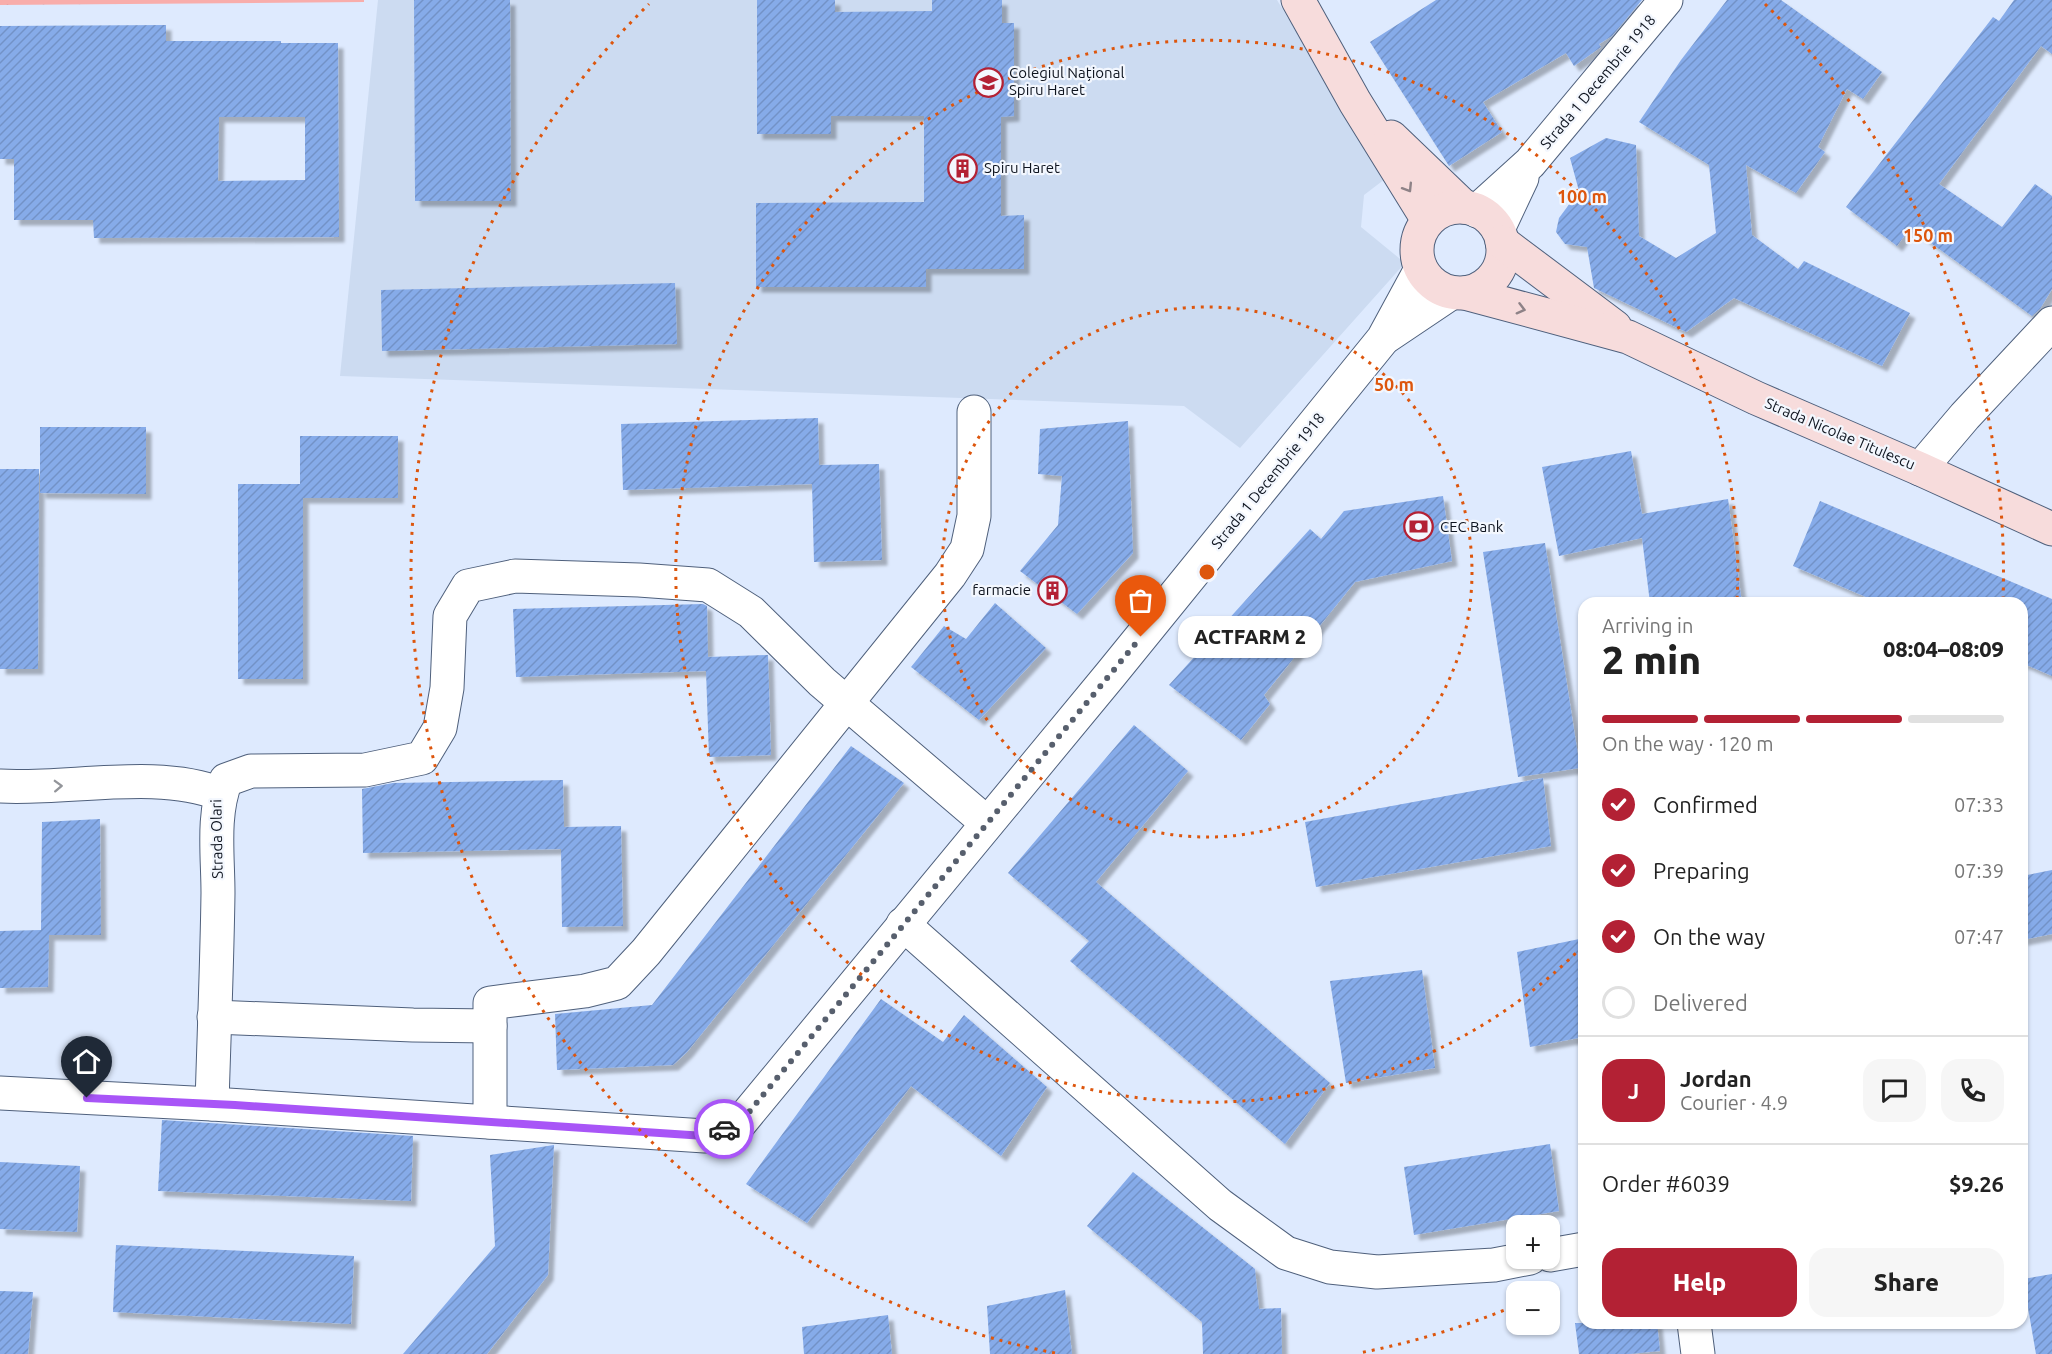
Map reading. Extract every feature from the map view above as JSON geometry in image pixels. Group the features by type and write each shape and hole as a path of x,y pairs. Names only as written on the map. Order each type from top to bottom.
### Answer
{"main road":[{"name":"Strada Nicolae Titulescu","path":"1298,0 1355,102 1428,220"},
{"name":"Strada Nicolae Titulescu","path":"1355,102 1485,222 1628,337"},
{"path":"1421,269 1417,256 1417,243 1428,220 1445,210 1485,222 1502,256 1498,270 1490,281 1478,290 1458,293"},
{"name":"Strada Nicolae Titulescu","path":"1421,269 1434,284 1458,293 1628,337 1756,398 2052,529"}],"street":[{"name":"Strada 1 Decembrie 1918","path":"1485,222 1530,163 1665,0"},
{"name":"Strada 1 Decembrie 1918","path":"490,1122 705,1136 740,1123 1104,683 1383,339 1421,269"},
{"name":"Strada 1 Decembrie 1918","path":"1383,339 1458,293"},
{"path":"1920,469 1965,416 2052,322"},
{"path":"0,1093 490,1122 490,1003 585,991 617,983 646,952 950,576 967,549 974,516 974,412"},
{"path":"220,794 226,780 251,771 365,770 422,758 440,728 447,687 450,616 468,586 515,576 639,580 708,585 751,612 847,704 987,823"},
{"name":"Strada Olari","path":"0,786 143,782 200,786 220,794 217,834 218,892 212,1104"},
{"path":"903,924 1220,1205 1286,1253 1330,1267 1377,1272 1506,1263"},
{"path":"214,1017 490,1026"},
{"path":"1560,1253 1578,1250"},
{"path":"1695,1329 1698,1354"}],"shaded area":[{"path":"378,0 1277,0 1385,179 1364,195 1361,227 1405,263 1240,448 1184,406 340,376"}],"green space":[{"path":"0,0 364,0 364,2 0,5"}],"building":[{"path":"414,0 510,0 511,201 415,201"},
{"name":"Spiru Haret","path":"757,0 835,0 835,12 932,11 932,0 1002,0 1002,23 1014,23 1014,116 1001,117 1001,216 1024,215 1024,269 926,269 926,287 756,287 756,203 924,202 924,116 831,116 831,134 757,134"},
{"path":"1436,0 1642,0 1612,36 1599,44 1601,47 1574,66 1566,53 1483,102 1502,132 1449,166 1370,42"},
{"path":"1727,0 1781,0 1882,72 1863,99 1847,89 1818,147 1825,152 1796,193 1746,165 1752,235 1798,269 1804,261 1910,313 1882,366 1734,298 1686,332 1594,288 1587,247 1565,244 1556,232 1559,218 1579,191 1570,158 1606,138 1636,145 1639,236 1676,258 1716,233 1709,165 1639,122 1681,60"},
{"path":"2014,0 2052,0 2052,54 2041,46 1939,184 2002,227 2035,184 2052,196 2052,289 2040,309 2032,316 1910,228 1897,246 1846,207 1993,17 1999,21"},
{"path":"166,25 166,41 338,43 339,237 94,238 93,220 14,220 14,159 0,159 0,26","holes":["219,117 305,117 305,180 218,181"]},
{"path":"675,283 677,344 382,351 381,290"},
{"path":"818,418 819,465 879,464 882,560 814,562 812,484 623,490 621,424"},
{"path":"1128,421 1133,553 1077,614 1020,571 1058,525 1062,476 1038,474 1040,429"},
{"path":"40,427 146,427 146,494 40,493"},
{"path":"300,436 398,436 398,498 303,498 303,679 238,679 238,484 300,484"},
{"path":"1631,451 1642,514 1728,499 1741,597 1649,597 1642,538 1559,556 1542,467"},
{"path":"0,469 39,469 38,669 0,669"},
{"path":"1443,496 1452,561 1355,582 1264,695 1270,704 1241,740 1169,685 1310,529 1321,539 1344,511"},
{"path":"1820,501 2052,599 2052,676 2028,666 2028,597 1866,597 1793,566"},
{"path":"1545,543 1578,755 1578,768 1518,777 1483,552"},
{"path":"995,603 1046,648 979,720 911,667 944,626 966,639"},
{"path":"703,604 707,606 708,657 768,655 771,755 709,757 706,671 516,677 513,609"},
{"path":"1134,725 1188,771 1096,882 1330,1083 1285,1144 1070,961 1089,941 1008,873"},
{"path":"851,746 904,783 687,1052 673,1065 557,1070 555,1014 652,1005"},
{"path":"1543,778 1551,846 1316,887 1305,822"},
{"path":"563,780 564,827 621,826 623,926 562,927 561,849 363,853 362,789 393,783"},
{"path":"100,819 101,935 49,935 48,987 0,988 0,931 41,930 42,822"},
{"path":"2052,870 2052,934 2028,939 2028,875"},
{"path":"1578,939 1578,1038 1530,1047 1517,952"},
{"path":"1422,970 1435,1068 1346,1083 1330,981"},
{"path":"881,999 943,1042 964,1015 1047,1087 1001,1156 911,1086 807,1223 746,1184"},
{"path":"162,1120 413,1136 411,1201 158,1191"},
{"path":"1550,1144 1559,1211 1535,1215 1506,1215 1506,1220 1414,1235 1404,1167"},
{"path":"554,1145 548,1275 487,1354 403,1354 495,1246 490,1155"},
{"path":"0,1162 80,1166 77,1232 0,1229"},
{"path":"1133,1172 1255,1269 1259,1309 1281,1308 1282,1354 1203,1354 1202,1322 1087,1226"},
{"path":"116,1245 354,1256 351,1324 113,1312"},
{"path":"2052,1274 2052,1354 2036,1354 2028,1308 2028,1278"},
{"path":"1065,1290 1072,1354 990,1354 987,1306"},
{"path":"0,1291 33,1292 28,1354 0,1354"},
{"path":"888,1315 892,1354 804,1354 802,1327"},
{"path":"1575,1323 1578,1323 1578,1329 1658,1329 1660,1351 1629,1354 1579,1354"}],"way so far":[{"path":"724,1129 740,1123 1141,637"}],"place":[{"name":"Colegiul Național Spiru Haret","path":"988,82"},
{"name":"Spiru Haret","path":"963,168"},
{"name":"CEC Bank","path":"1419,527"},
{"name":"farmacie","path":"1052,590"},
{"name":"ACTFARM 2","path":"1141,637"}],"route":[{"path":"87,1098 235,1105 705,1136 724,1129"}]}
